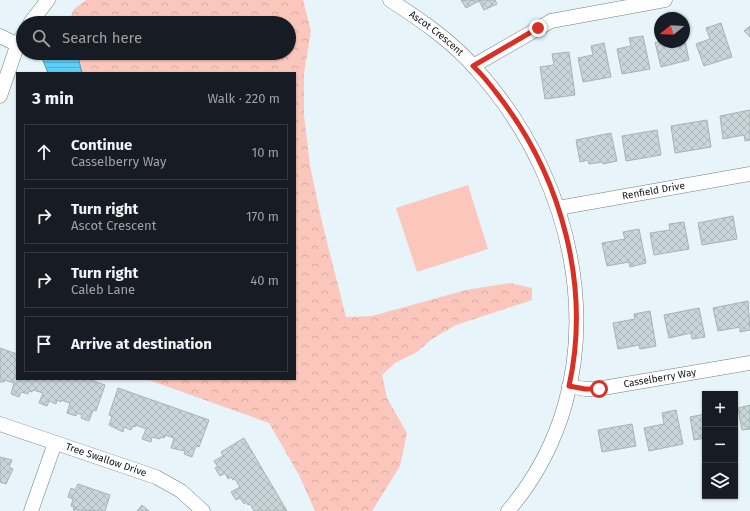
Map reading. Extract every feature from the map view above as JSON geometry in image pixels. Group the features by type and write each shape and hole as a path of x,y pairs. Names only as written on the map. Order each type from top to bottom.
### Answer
{"street":[{"path":"35,16 48,0"},
{"name":"Ascot Crescent","path":"390,0 422,21 473,66 501,99 524,132 545,174 558,208 569,247 576,294 576,344 569,386 561,415 548,450 526,487 508,511"},
{"path":"473,66 551,22 665,0"},
{"path":"0,36 16,39"},
{"path":"0,96 16,51"},
{"name":"Renfield Drive","path":"558,208 750,174"},
{"name":"Casselberry Way","path":"569,386 585,389 597,389 750,363"},
{"name":"Tree Swallow Drive","path":"0,424 163,480 187,495 203,511"},
{"path":"31,511 55,443"}],"green space":[{"path":"86,0 303,0 311,31 304,73 304,115 310,166 322,222 346,317 372,316 466,290 510,283 532,288 532,300 456,325 432,339 417,352 395,363 382,375 387,398 407,433 400,466 372,511 315,511 299,475 269,423 149,380 296,380 296,72 47,72 51,60 296,60 296,16 71,16 74,9"},
{"path":"468,185 488,249 417,272 396,208"}],"water":[{"path":"43,60 79,60 82,72 48,72"}],"building":[{"path":"461,0 495,0 497,4 484,10 479,1 466,8"},
{"path":"721,23 732,57 704,66 696,44 710,39 706,28"},
{"path":"750,26 750,37 744,31"},
{"path":"643,36 650,69 622,74 617,49 631,46 629,38"},
{"path":"604,43 611,77 583,82 578,58 593,55 591,46"},
{"path":"656,48 686,48 689,60 661,67"},
{"path":"569,52 575,95 545,99 540,67 554,65 552,54"},
{"path":"750,110 750,140 745,141 744,135 723,139 720,116"},
{"path":"707,120 711,147 675,153 671,126"},
{"path":"657,130 661,155 626,161 622,136"},
{"path":"611,133 617,161 603,164 603,162 589,164 588,160 580,162 576,140"},
{"path":"733,216 737,239 702,245 698,223"},
{"path":"684,222 689,249 654,255 650,233 670,230 669,224"},
{"path":"639,229 646,263 630,267 629,262 607,266 602,243 625,239 623,232"},
{"path":"748,301 750,330 740,332 740,327 718,331 713,308"},
{"path":"699,308 705,337 692,339 691,333 669,338 664,315"},
{"path":"650,311 656,346 640,349 639,345 618,349 613,323 635,319 634,314"},
{"path":"0,348 16,354 16,380 91,380 105,385 96,411 93,410 89,421 81,418 82,415 77,413 76,416 67,413 70,403 57,400 56,404 49,401 47,406 39,403 43,393 33,390 32,392 29,391 28,394 21,392 19,397 11,394 14,383 4,380 4,382 0,382"},
{"path":"118,388 209,420 199,447 196,446 192,457 184,454 185,451 171,448 174,438 165,435 164,438 160,437 160,439 152,437 151,442 142,439 146,429 136,425 135,427 133,426 131,430 124,427 123,432 109,425 112,417 109,415"},
{"path":"750,405 750,429 742,430 738,408"},
{"path":"676,410 683,444 649,451 644,428 664,424 662,413"},
{"path":"702,415 702,439 694,440 690,417"},
{"path":"632,424 636,446 602,452 598,430"},
{"path":"244,438 287,511 254,511 247,502 244,504 240,498 236,500 231,492 240,487 235,479 233,480 231,477 228,479 225,473 220,476 215,468 218,467 214,461 223,456 221,452"},
{"path":"0,457 12,460 9,467 13,469 6,484 0,482"},
{"path":"78,484 110,495 105,511 73,510 74,507 71,506 73,499 68,497 71,488 75,490"},
{"path":"142,505 149,511 137,511"}],"route":[{"path":"538,28 473,66 510,110 524,132 536,153 554,196 569,247 576,294 576,344 569,386 585,389 599,389"}]}
